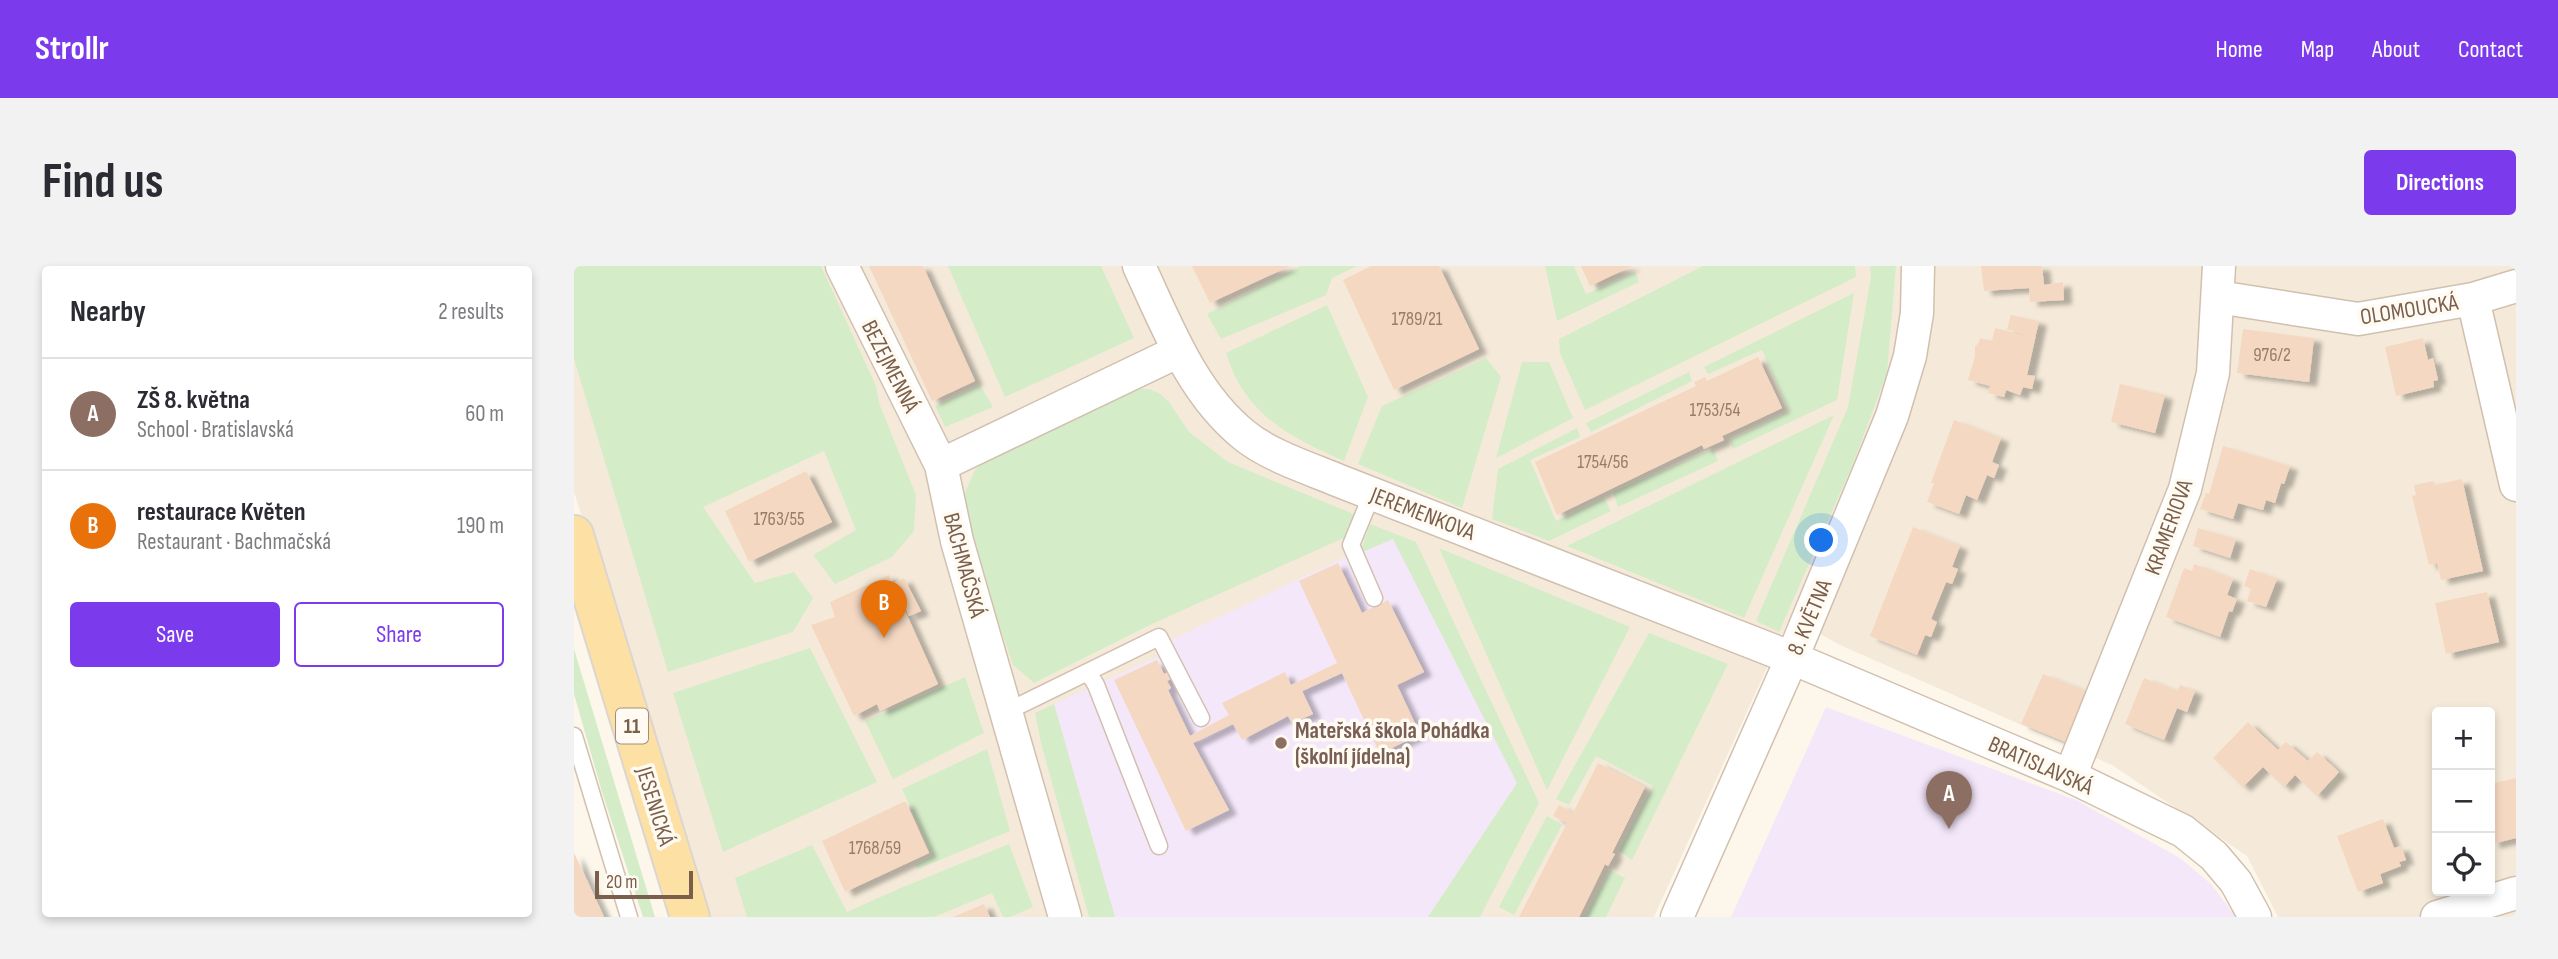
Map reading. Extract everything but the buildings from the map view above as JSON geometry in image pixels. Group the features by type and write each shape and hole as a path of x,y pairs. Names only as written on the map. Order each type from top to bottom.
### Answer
{"main road":[{"name":"JESENICKÁ","path":"574,535 690,917"}],"street":[{"name":"BEZEJMENNÁ","path":"842,266 941,465"},
{"name":"JEREMENKOVA","path":"1139,266 1179,351 1214,405 1245,437 1284,458 1372,494 1792,658"},
{"name":"8. KVĚTNA","path":"1677,917 1792,658 1892,416 1917,313 1918,266"},
{"name":"KRAMERIOVA","path":"2070,776 2185,489 2213,373 2219,266"},
{"name":"OLOMOUCKÁ","path":"2218,297 2358,319 2473,299 2516,286"},
{"path":"2473,299 2516,485"},
{"path":"941,465 1179,351"},
{"name":"BACHMAČSKÁ","path":"941,465 957,541 1065,917"},
{"name":"BRATISLAVSKÁ","path":"1792,658 2070,776 2183,831 2214,856 2236,882 2255,917"},
{"path":"2437,917 2516,893"}],"lane":[{"path":"1372,494 1351,545 1374,598"},
{"path":"1006,712 1159,637 1201,718"},
{"path":"1088,672 1096,685 1159,846"},
{"path":"574,736 629,917"}],"shaded area":[{"path":"574,266 2516,266 2516,917 2278,917 2247,856 2112,765 1840,645 1790,617 1654,917 709,917 574,492"},
{"name":"Mateřská škola Pohádka (školní jídelna)","path":"1393,539 1517,783 1428,917 1115,917 1054,704 1175,649 1171,640 1354,553"},
{"path":"1826,707 2076,800 2180,858 2211,884 2236,917 1731,917"}],"green space":[{"path":"574,266 821,266 876,386 879,403 916,495 914,531 892,557 835,584 813,555 856,530 824,451 703,507 755,583 794,572 813,598 793,632 668,672 574,359"},
{"path":"948,266 1101,266 1134,338 1005,397"},
{"path":"1301,266 1357,266 1332,278 1326,295 1221,339 1207,314"},
{"path":"1545,266 1574,266 1586,294 1635,272 1639,282 1557,321"},
{"path":"1703,266 1855,266 1856,277 1585,410 1560,353 1559,339"},
{"path":"1870,266 1896,266 1887,373 1852,466 1779,632 1756,621 1848,407 1871,277"},
{"path":"1854,293 1837,400 1733,449 1730,440 1789,411 1762,350 1708,374 1704,367"},
{"path":"1327,305 1368,397 1344,461 1305,443 1257,408 1244,392 1226,353"},
{"path":"1486,358 1501,377 1462,508 1358,464 1382,406"},
{"path":"1522,362 1549,362 1573,418 1496,458"},
{"path":"1689,372 1692,381 1591,432 1586,423"},
{"path":"980,385 993,407 945,427 935,406"},
{"path":"1149,389 1159,393 1169,402 1189,432 1228,462 1356,515 1346,537 1152,624 1034,683 1013,665 959,506 975,470 988,457 1120,393"},
{"path":"1834,415 1744,618 1567,546"},
{"path":"1577,428 1580,437 1530,460 1556,521 1604,498 1611,511 1549,541 1492,519 1498,469"},
{"path":"1713,449 1718,461 1618,507 1613,492"},
{"path":"1370,524 1416,542 1539,803 1480,917 1428,917 1517,783 1393,539 1360,553"},
{"path":"1439,548 1630,627 1547,790"},
{"path":"1649,633 1728,664 1632,860 1619,851 1653,786 1596,756 1569,805 1556,799"},
{"path":"810,648 877,782 723,852 673,693"},
{"path":"574,649 655,917 643,917 602,792 574,694"},
{"path":"965,677 984,733 893,779 865,721"},
{"path":"1054,704 1115,917 1089,917 1035,713"},
{"path":"987,749 1010,831 918,869 915,865 933,856 902,789"},
{"path":"1547,816 1562,825 1514,915 1499,907"},
{"path":"1009,844 1033,907 1010,917 1003,917 992,893 934,917 747,917 735,878 812,845 847,912"},
{"path":"1610,870 1625,878 1606,917 1585,917"}],"place":[{"name":"restaurace Květen","path":"884,638"},
{"name":"Mateřská škola Pohádka (školní jídelna)","path":"1281,743"},
{"name":"ZŠ 8. května","path":"1949,829"}]}
